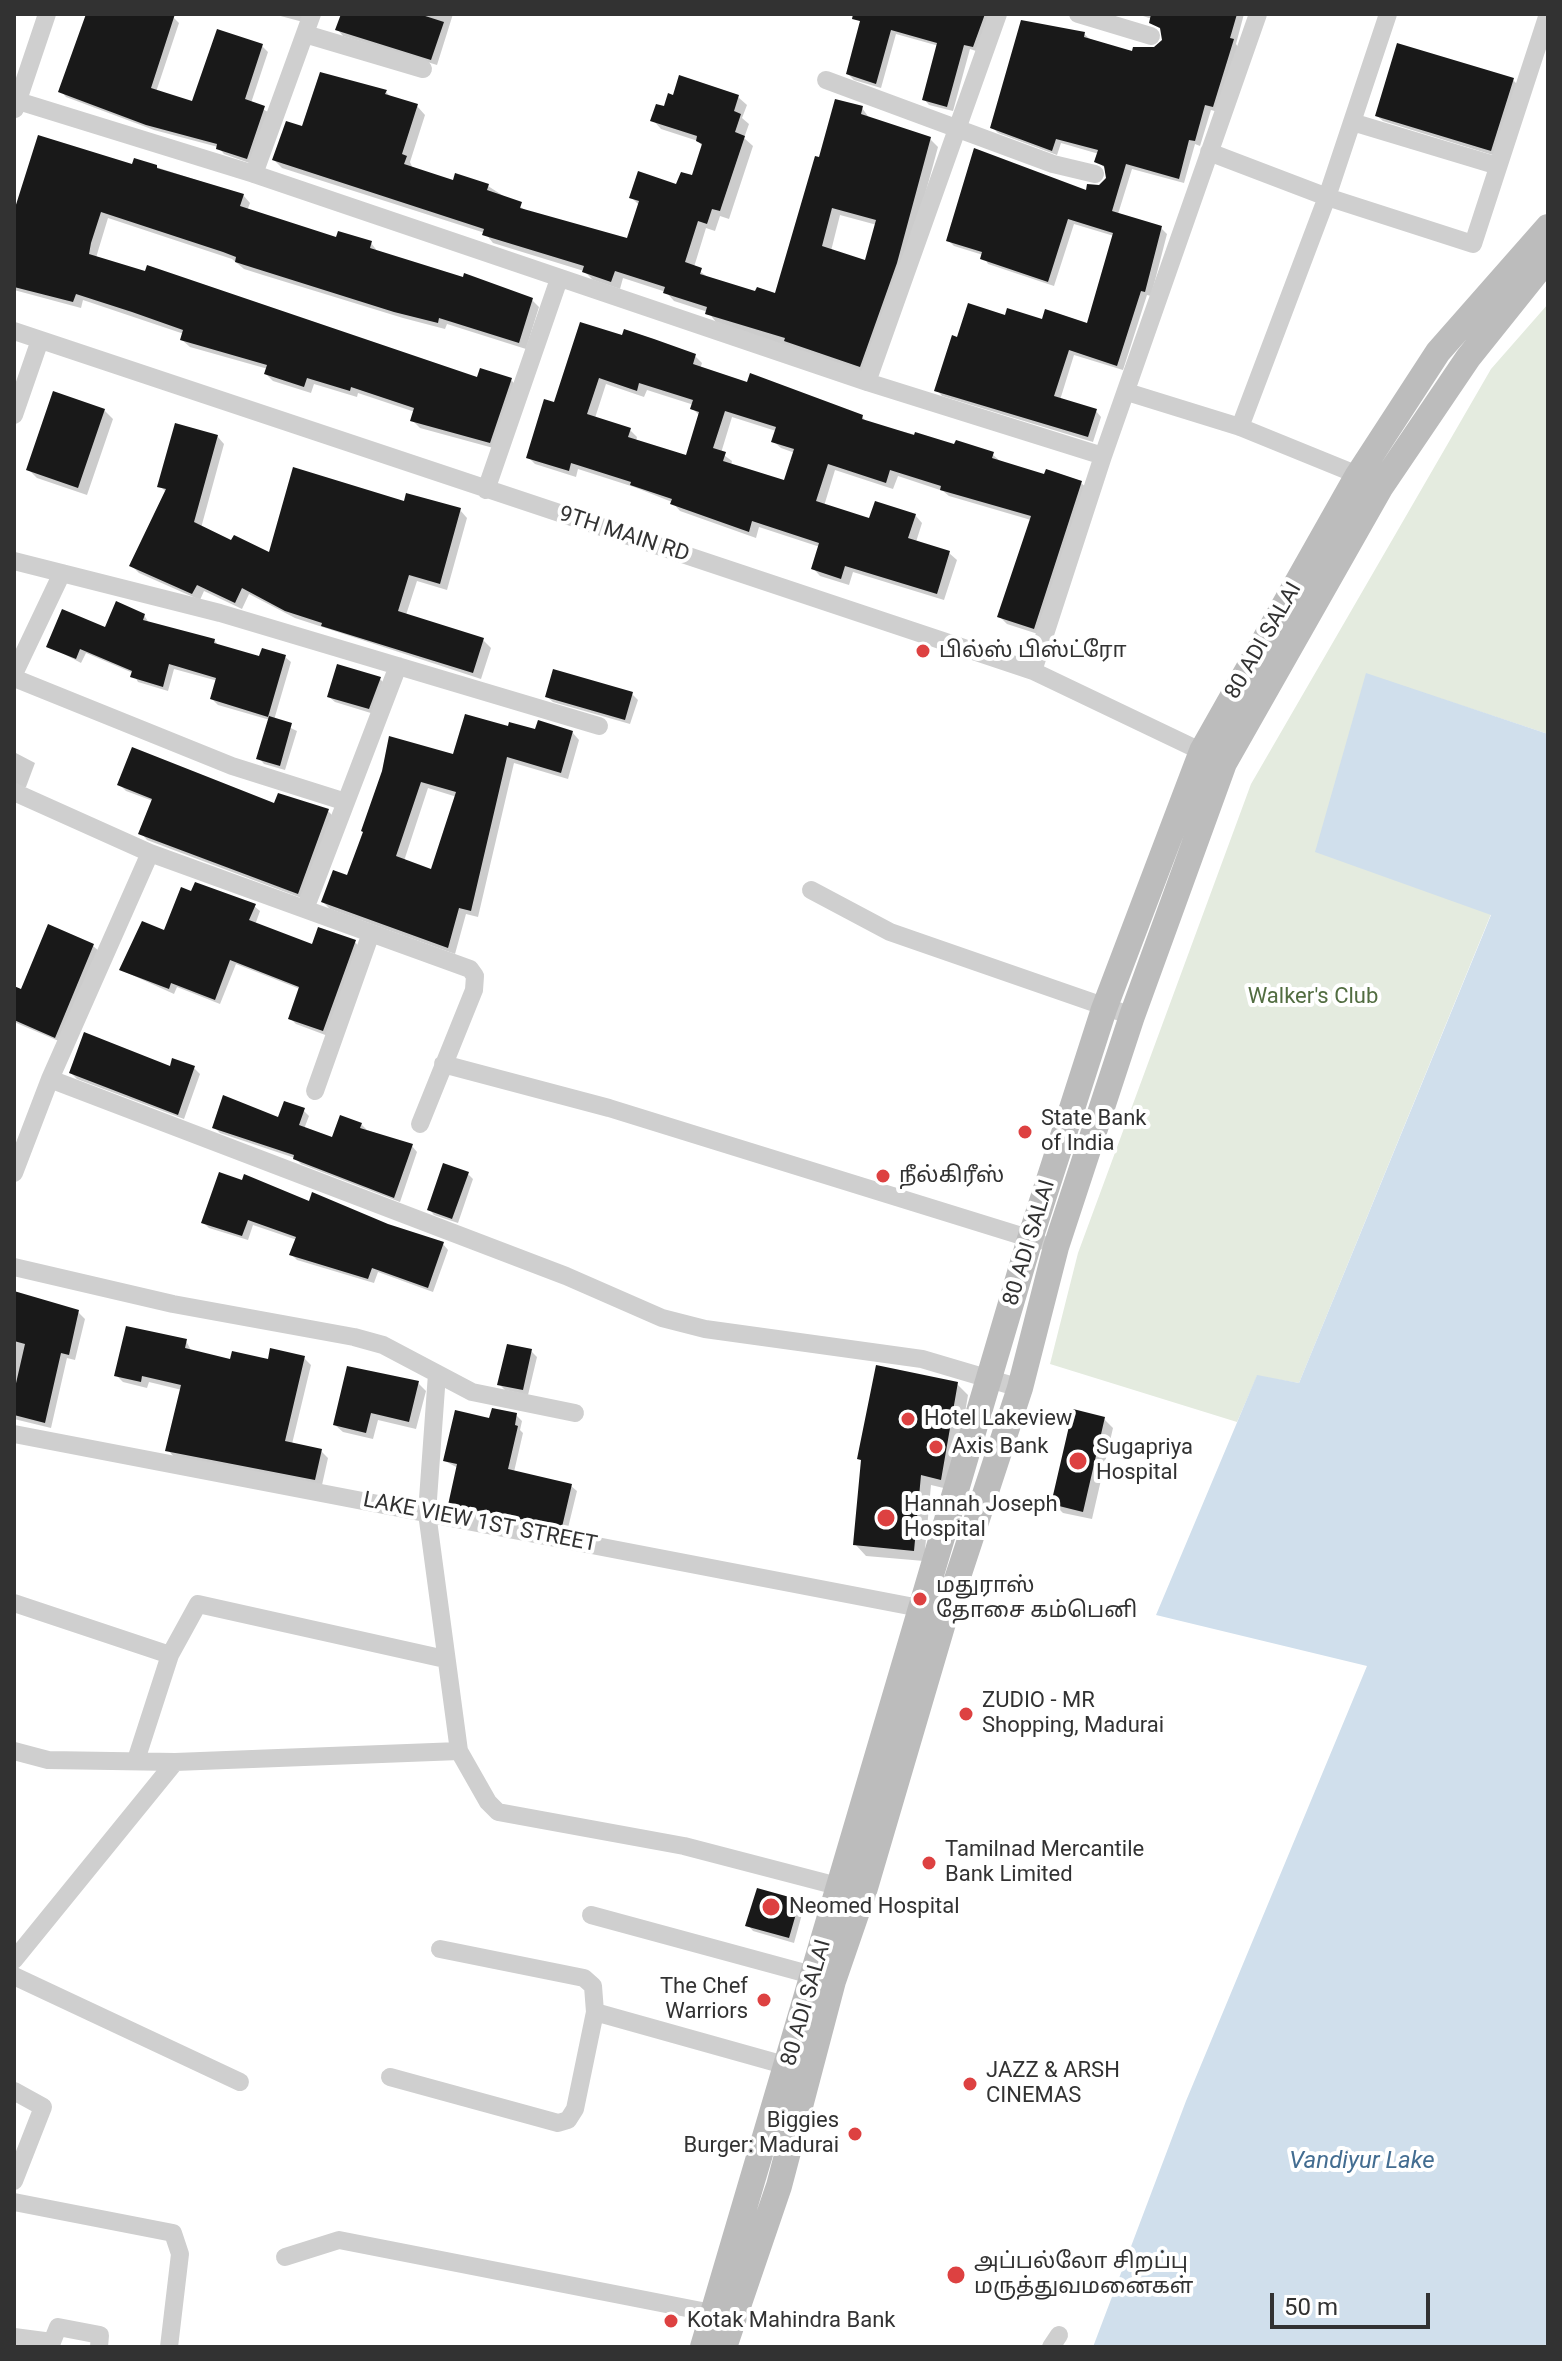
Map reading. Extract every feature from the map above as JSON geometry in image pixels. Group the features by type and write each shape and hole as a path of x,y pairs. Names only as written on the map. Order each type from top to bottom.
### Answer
{"main road":[{"name":"80 ADI SALAI","path":"703,2347 722,2328 779,2186 799,2070 824,1978 934,1612 991,1377 1030,1239 1104,1009 1213,757 1358,475 1438,352 1548,227"},
{"name":"80 ADI SALAI","path":"934,1612 1020,1388 1056,1247 1213,757 1380,488 1468,358 1548,258"}],"street":[{"path":"47,14 21,67 16,106 254,174 867,382 1103,456"},
{"path":"254,174 312,14"},
{"path":"867,382 998,14"},
{"path":"1078,14 1151,36"},
{"path":"1033,671 1103,456 1258,14"},
{"path":"1240,427 1327,197 1388,14"},
{"path":"1209,152 1327,197 1473,244 1548,14"},
{"path":"305,34 423,69"},
{"path":"826,80 1053,164 1095,174"},
{"path":"1352,122 1498,166"},
{"path":"486,490 559,279"},
{"name":"9TH MAIN RD","path":"14,331 1033,671 1213,757"},
{"path":"14,415 40,340"},
{"path":"1127,392 1240,427 1358,475"},
{"path":"14,561 220,613 599,726"},
{"path":"62,573 14,676 232,766 346,802"},
{"path":"305,909 398,666"},
{"path":"14,792 150,853 470,969 475,976 474,990 420,1124"},
{"path":"14,1173 50,1079 150,853"},
{"path":"811,890 890,932 1104,1009 1132,1016"},
{"path":"315,1091 371,933"},
{"path":"443,1064 609,1108 1056,1247"},
{"path":"50,1079 566,1276 662,1318 705,1329 922,1359 1020,1388"},
{"path":"14,1267 173,1304 354,1337 383,1345 472,1392 575,1413"},
{"path":"437,1374 427,1513 459,1751 488,1802 498,1812 684,1846 852,1889"},
{"name":"LAKE VIEW 1ST STREET","path":"14,1434 934,1612"},
{"path":"14,1603 170,1655"},
{"path":"136,1760 170,1655 198,1604 445,1659"},
{"path":"14,1751 48,1760 175,1762 459,1751"},
{"path":"14,1960 175,1762"},
{"path":"591,1915 824,1978"},
{"path":"390,2077 558,2123 568,2120 575,2109 595,2012 593,1986 584,1978 440,1949"},
{"path":"14,1976 240,2082"},
{"path":"595,2012 799,2070"},
{"path":"14,2091 43,2107 14,2181"},
{"path":"14,2202 173,2233 180,2254 169,2347"},
{"path":"285,2257 339,2240 722,2328"},
{"path":"14,2337 52,2342 58,2327 100,2335 99,2347"}],"green space":[{"name":"Walker's Club","path":"1548,304 1548,734 1366,674 1429,890 1491,914 1299,1383 1257,1376 1237,1422 1050,1364 1078,1253 1251,784 1491,369"}],"water":[{"name":"Vandiyur Lake","path":"1366,673 1548,734 1548,2347 1093,2347 1186,2101 1367,1666 1156,1615 1257,1375 1299,1383 1491,915 1315,852"}],"building":[{"path":"86,14 175,14 151,88 192,101 217,29 263,44 245,99 265,106 247,159 216,149 217,144 146,125 58,92"},
{"path":"341,14 419,14 444,22 431,60 335,30"},
{"path":"853,14 985,14 973,47 964,45 947,107 922,100 937,43 891,30 876,84 846,74 860,21 852,19"},
{"path":"1151,14 1237,14 1230,38 1234,39 1213,107 1205,105 1195,141 1189,140 1179,179 1126,164 1112,211 1162,226 1145,292 1141,291 1117,366 1069,350 1054,396 1097,409 1088,437 934,391 952,335 957,337 968,303 1005,315 1007,308 1042,319 1045,309 1087,323 1113,233 1068,219 1048,282 980,259 982,252 946,241 974,148 1086,190 1087,184 1099,185 1106,178 1104,166 1094,162 1098,150 1056,139 1052,151 990,128 1021,20 1085,32 1084,37 1132,51 1133,47 1154,47 1162,40 1160,28 1149,23"},
{"path":"1397,43 1514,78 1491,151 1375,116"},
{"path":"320,72 387,90 385,94 418,104 402,154 407,156 404,164 453,180 455,173 489,184 487,190 522,202 520,208 627,238 639,201 629,198 638,171 676,184 681,172 692,175 702,144 696,141 697,136 650,121 656,104 664,106 668,93 673,95 679,75 739,95 734,111 741,114 735,132 745,136 720,211 712,209 707,224 698,221 685,262 702,268 700,274 755,291 757,287 775,293 835,99 863,106 861,114 931,137 897,263 860,367 784,341 785,338 705,314 707,307 663,293 665,287 615,271 611,282 582,272 584,266 482,235 484,229 272,160 286,121 302,126","holes":["832,208 876,220 865,260 822,246"]},
{"path":"38,135 132,164 134,158 157,165 157,168 244,194 240,206 336,237 338,231 372,241 370,248 463,277 464,273 533,298 519,343 439,318 438,323 394,312 235,262 236,257 223,252 101,212 91,243 89,254 145,271 147,265 477,377 480,368 512,378 490,443 410,421 414,408 351,387 350,391 307,378 304,387 264,374 267,365 180,340 183,330 132,312 76,294 73,302 14,287 14,211"},
{"path":"580,322 622,335 624,329 654,339 696,354 693,364 747,382 750,373 863,415 862,419 954,444 956,440 994,452 992,458 1044,474 1046,469 1082,481 1034,629 997,617 1031,516 940,490 941,486 890,470 886,483 828,464 816,501 869,518 875,501 916,514 908,538 950,551 937,594 845,566 841,579 811,569 819,543 752,521 749,532 670,504 672,499 630,485 631,482 571,463 569,471 526,458 544,399 554,402","holes":["599,378 637,391 639,383 693,400 690,409 699,412 686,455 628,437 631,428 587,414","725,411 776,427 771,442 794,449 784,480 723,461 726,452 713,448"]},
{"path":"53,391 105,409 78,488 26,470"},
{"path":"175,423 218,435 194,522 231,540 234,535 269,552 293,467 404,501 406,493 461,508 440,584 409,575 398,611 484,638 473,673 321,626 322,623 285,611 242,588 235,603 197,585 192,594 129,566 166,489 157,487"},
{"path":"116,601 145,614 143,620 215,639 214,643 259,656 262,648 286,655 268,717 210,699 216,678 169,664 163,687 130,677 132,671 80,649 76,659 46,647 62,609 105,627"},
{"path":"337,664 381,677 369,709 327,697"},
{"path":"553,669 633,692 625,720 545,697"},
{"path":"465,714 508,726 509,722 535,729 538,720 573,731 561,773 507,757 471,911 459,908 448,948 321,902 333,870 347,875 382,771 389,736 453,754","holes":["421,782 456,792 431,869 396,856"]},
{"path":"269,716 292,723 280,766 256,759"},
{"path":"132,747 274,803 278,793 329,809 298,894 138,834 152,799 117,785"},
{"path":"195,882 256,904 249,920 312,944 318,927 356,940 323,1031 288,1019 299,987 230,960 215,1000 171,983 169,989 119,970 142,921 164,930 181,887 191,891"},
{"path":"48,924 94,944 55,1038 14,1020 14,986 21,989"},
{"path":"84,1032 170,1066 172,1058 195,1066 178,1115 69,1073"},
{"path":"223,1095 278,1117 284,1101 305,1108 299,1125 332,1137 340,1115 362,1123 360,1128 413,1144 394,1198 293,1159 294,1155 212,1128"},
{"path":"443,1163 469,1172 452,1219 427,1210"},
{"path":"219,1172 242,1180 244,1174 309,1201 312,1192 388,1224 444,1242 428,1288 372,1268 368,1279 289,1255 296,1237 248,1220 242,1236 201,1223"},
{"path":"14,1291 79,1310 69,1355 61,1353 45,1423 14,1415 14,1392 25,1344 14,1341"},
{"path":"126,1326 187,1339 185,1348 230,1359 232,1351 268,1359 270,1348 305,1356 285,1441 322,1449 315,1480 165,1451 181,1385 142,1376 141,1382 114,1376"},
{"path":"507,1344 532,1349 523,1390 497,1385"},
{"name":"Hotel Lakeview","path":"876,1365 958,1382 941,1480 921,1475 914,1551 853,1545 861,1460 857,1459"},
{"path":"347,1366 419,1381 409,1422 371,1413 366,1433 333,1425"},
{"path":"492,1408 517,1413 515,1425 518,1426 508,1469 572,1484 562,1527 448,1505 457,1464 443,1461 455,1410 489,1418"},
{"name":"Sugapriya Hospital","path":"1073,1409 1105,1417 1083,1512 1051,1504"},
{"path":"757,1888 800,1900 789,1938 745,1926"}],"place":[{"name":"பில்ஸ் பிஸ்ட்ரோ","path":"923,651"},
{"name":"State Bank of India","path":"1025,1132"},
{"name":"நீல்கிரீஸ்","path":"883,1176"},
{"name":"Hotel Lakeview","path":"908,1419"},
{"name":"Axis Bank","path":"936,1447"},
{"name":"Sugapriya Hospital","path":"1078,1461"},
{"name":"Hannah Joseph Hospital","path":"886,1518"},
{"name":"மதுராஸ் தோசை கம்பெனி","path":"920,1599"},
{"name":"ZUDIO - MR Shopping, Madurai","path":"966,1714"},
{"name":"Tamilnad Mercantile Bank Limited","path":"929,1863"},
{"name":"Neomed Hospital","path":"771,1907"},
{"name":"The Chef Warriors","path":"764,2000"},
{"name":"JAZZ & ARSH CINEMAS","path":"970,2084"},
{"name":"Biggies Burger: Madurai","path":"855,2134"},
{"name":"அப்பல்லோ சிறப்பு மருத்துவமனைகள்","path":"956,2275"},
{"name":"Kotak Mahindra Bank","path":"671,2321"}]}
